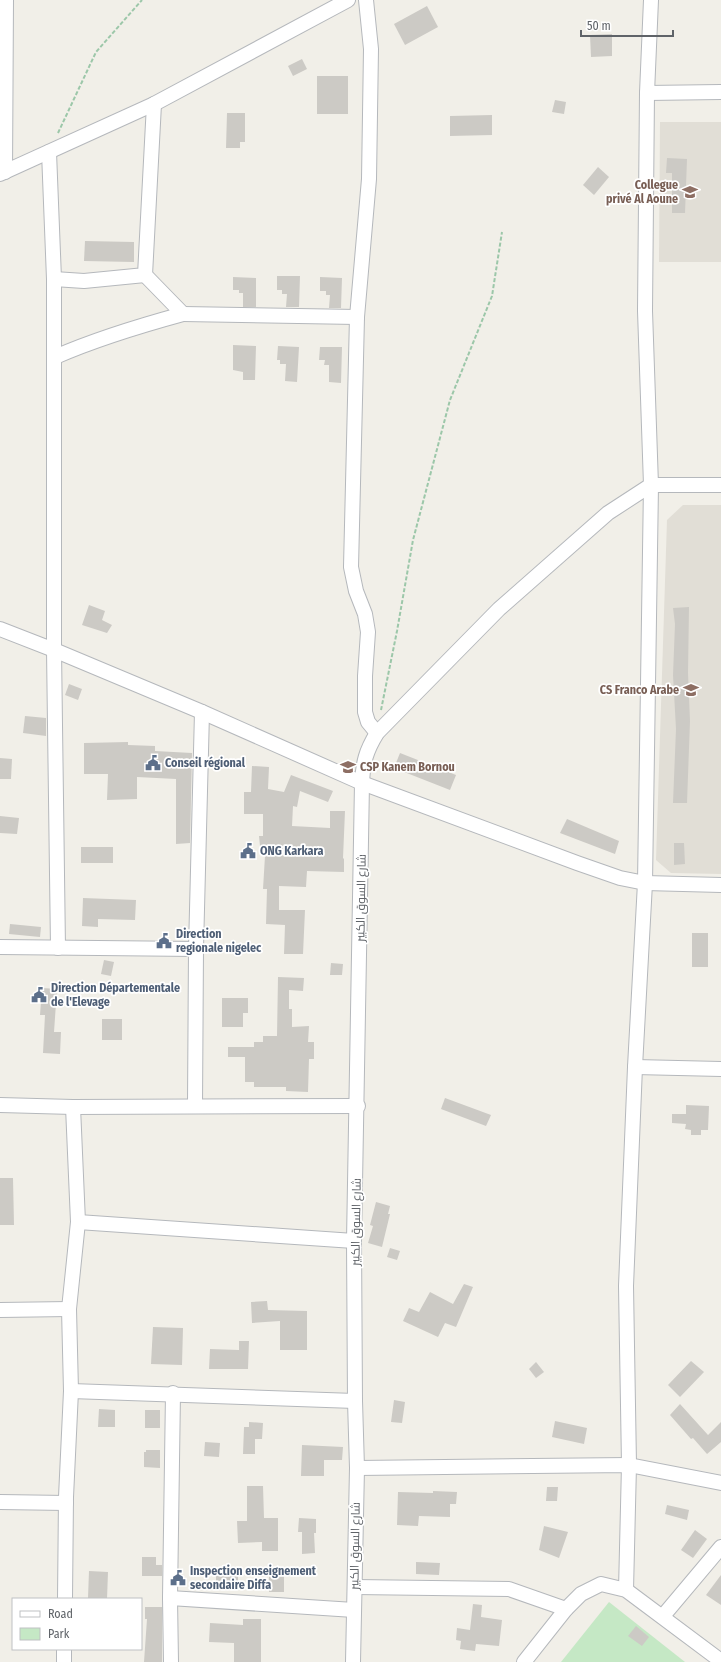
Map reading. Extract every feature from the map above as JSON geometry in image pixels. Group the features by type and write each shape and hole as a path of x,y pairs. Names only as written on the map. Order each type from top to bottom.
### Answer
{"street":[{"path":"6,0 2,173 154,104 348,0"},
{"path":"366,0 371,49 369,179 357,317 351,567 356,591 365,614 368,632 365,676 365,712 368,722 376,733"},
{"path":"626,1590 628,1465 626,1286 635,1067 645,883 651,486 645,311 647,93 651,0"},
{"path":"647,93 721,92"},
{"path":"154,104 145,275 182,314"},
{"path":"49,152 54,279 54,650 58,948"},
{"path":"54,279 84,281 145,275"},
{"path":"54,357 126,330 182,314 357,317"},
{"path":"651,486 721,485"},
{"name":"شارع السوق الكبير","path":"353,1662 357,1468 354,1241 358,1106 363,762 367,748 376,733 499,609 608,512 651,486"},
{"path":"0,629 202,712 362,782 577,863 620,878 645,883 721,884"},
{"path":"195,1106 196,950 202,712"},
{"path":"0,947 196,950"},
{"path":"635,1067 721,1069"},
{"path":"0,1105 73,1107 358,1106"},
{"path":"65,1598 66,1503 71,1391 69,1309 78,1222 73,1107"},
{"path":"78,1222 354,1241"},
{"path":"0,1310 69,1309"},
{"path":"71,1391 173,1393 355,1401"},
{"path":"171,1662 170,1598 173,1393"},
{"path":"357,1468 628,1465 721,1483"},
{"path":"0,1502 66,1503"},
{"path":"663,1616 721,1548"},
{"path":"524,1662 566,1609 581,1594 601,1584 626,1590 663,1616 721,1661"},
{"path":"355,1587 509,1589 566,1609"},
{"path":"170,1598 354,1610"},
{"path":"64,1650 64,1662"}],"path":[{"path":"49,152 96,52 142,0"},
{"path":"381,711 413,540 450,400 492,296 502,232"}],"shaded area":[{"name":"Collegue privé Al Aoune","path":"660,122 721,122 721,262 659,262"},
{"name":"CS Franco Arabe","path":"683,505 721,505 721,874 671,873 656,860 667,520"}],"green space":[{"path":"609,1602 685,1662 561,1662"}],"building":[{"path":"427,6 438,27 405,45 394,24"},
{"path":"612,34 612,56 591,57 590,35"},
{"path":"302,59 307,69 293,76 288,66"},
{"path":"317,76 348,76 348,114 317,114"},
{"path":"555,100 566,102 564,114 552,112"},
{"path":"227,113 245,113 245,142 240,142 240,148 226,148"},
{"path":"492,115 492,135 450,136 450,116"},
{"path":"667,158 687,159 685,213 672,213 672,173 666,173"},
{"path":"598,167 609,177 594,195 583,185"},
{"path":"85,241 134,242 134,262 84,261"},
{"path":"277,276 300,276 299,307 286,307 287,294 282,294 282,290 277,290"},
{"path":"233,277 256,278 256,307 243,307 243,293 239,293 239,290 233,290"},
{"path":"320,277 342,278 341,308 329,308 330,295 326,295 326,291 320,291"},
{"path":"233,345 256,346 255,380 243,380 243,372 233,370"},
{"path":"278,346 299,347 297,382 285,381 286,364 280,364 280,360 277,360"},
{"path":"320,347 342,347 341,383 329,382 329,365 324,365 325,360 319,360"},
{"path":"89,605 105,611 102,620 112,625 107,633 82,625"},
{"path":"689,607 688,673 690,721 687,803 673,803 676,729 673,675 675,624 673,608"},
{"path":"69,684 82,689 78,700 65,695"},
{"path":"25,716 46,718 46,736 23,733"},
{"path":"128,742 128,745 155,746 155,751 192,753 190,843 176,844 176,779 137,777 137,799 107,800 108,774 84,774 84,743"},
{"path":"400,753 456,775 450,790 394,768"},
{"path":"0,758 12,759 11,779 0,779"},
{"path":"252,766 269,767 268,789 284,792 291,775 333,791 328,802 300,791 297,807 293,806 292,826 330,828 330,811 345,811 343,858 344,872 307,871 306,887 279,886 279,910 305,910 303,954 284,954 285,925 266,924 267,889 263,889 265,856 261,856 259,836 263,836 263,814 244,814 244,792 251,792"},
{"path":"0,816 19,818 17,834 0,833"},
{"path":"567,819 619,841 615,854 560,833"},
{"path":"674,843 684,843 685,864 674,865"},
{"path":"81,847 113,847 113,863 81,863"},
{"path":"83,898 136,900 135,920 98,919 98,927 82,926"},
{"path":"10,924 41,927 40,937 9,934"},
{"path":"692,933 708,933 708,967 692,967"},
{"path":"104,960 114,962 111,976 101,974"},
{"path":"331,963 343,964 342,975 330,975"},
{"path":"278,977 304,978 303,991 289,990 289,1009 292,1009 292,1027 309,1026 308,1042 314,1042 314,1059 309,1059 308,1092 286,1091 286,1087 254,1087 254,1082 245,1082 245,1057 228,1057 228,1047 254,1047 254,1042 263,1042 263,1036 277,1036"},
{"path":"42,988 57,989 54,1032 61,1032 60,1054 43,1053 45,1015 40,1015"},
{"path":"222,998 248,998 248,1013 243,1013 243,1027 222,1027"},
{"path":"102,1019 122,1019 122,1040 102,1040"},
{"path":"445,1098 491,1115 486,1126 441,1109"},
{"path":"686,1105 709,1106 708,1130 701,1130 701,1135 691,1135 691,1130 685,1129 686,1124 672,1123 672,1114 686,1114"},
{"path":"0,1178 13,1178 14,1225 0,1225"},
{"path":"376,1202 390,1206 388,1214 390,1214 382,1247 368,1243 373,1226 370,1225"},
{"path":"390,1248 400,1251 397,1260 387,1257"},
{"path":"464,1284 473,1287 456,1327 445,1323 438,1337 403,1321 409,1308 419,1312 430,1292 453,1304"},
{"path":"267,1301 268,1310 307,1311 307,1350 280,1350 280,1321 252,1323 251,1302"},
{"path":"153,1327 183,1328 182,1365 151,1364"},
{"path":"239,1341 249,1341 248,1369 209,1369 210,1349 239,1350"},
{"path":"691,1361 704,1372 680,1397 668,1385"},
{"path":"536,1362 544,1372 536,1378 529,1369"},
{"path":"394,1400 405,1402 402,1423 391,1422"},
{"path":"680,1404 708,1435 721,1422 721,1442 707,1454 693,1438 691,1439 670,1415"},
{"path":"99,1409 115,1410 115,1427 98,1427"},
{"path":"145,1410 160,1410 160,1428 145,1428"},
{"path":"555,1421 587,1428 584,1444 552,1437"},
{"path":"249,1422 263,1423 262,1439 255,1439 255,1454 243,1454 244,1427 249,1427"},
{"path":"205,1442 220,1443 219,1457 204,1456"},
{"path":"302,1445 343,1447 342,1460 324,1460 324,1476 301,1476"},
{"path":"146,1450 160,1450 160,1468 144,1467 144,1452 146,1452"},
{"path":"247,1486 263,1486 264,1518 278,1518 278,1551 262,1551 262,1542 238,1543 237,1521 247,1521"},
{"path":"547,1487 558,1487 557,1501 546,1501"},
{"path":"433,1491 457,1492 456,1504 450,1504 450,1517 419,1516 418,1526 397,1525 398,1492 433,1493"},
{"path":"667,1505 689,1510 687,1520 665,1514"},
{"path":"299,1518 316,1519 316,1533 314,1533 315,1553 302,1554 302,1532 298,1532"},
{"path":"544,1526 568,1532 559,1558 539,1550"},
{"path":"695,1530 707,1539 693,1558 681,1550"},
{"path":"142,1557 156,1557 156,1565 162,1565 162,1576 142,1576"},
{"path":"416,1562 440,1563 439,1575 416,1574"},
{"path":"216,1569 238,1569 238,1586 216,1586"},
{"path":"89,1571 108,1572 107,1598 88,1598"},
{"path":"269,1573 284,1573 284,1592 269,1592"},
{"path":"721,1575 721,1605 706,1595"},
{"path":"473,1604 482,1605 481,1617 502,1620 499,1646 476,1644 475,1651 460,1649 461,1641 456,1640 457,1628 470,1630"},
{"path":"145,1607 162,1607 162,1662 144,1662 147,1619 145,1619"},
{"path":"243,1619 261,1619 261,1662 234,1662 234,1643 209,1642 210,1623 243,1625"},
{"path":"636,1626 649,1637 642,1646 628,1636"}],"place":[{"name":"Collegue privé Al Aoune","path":"690,192"},
{"name":"CS Franco Arabe","path":"691,690"},
{"name":"Conseil régional","path":"153,763"},
{"name":"CSP Kanem Bornou","path":"348,767"},
{"name":"ONG Karkara","path":"248,851"},
{"name":"Direction regionale nigelec","path":"164,941"},
{"name":"Direction Départementale de l'Elevage","path":"39,995"},
{"name":"Inspection enseignement secondaire Diffa","path":"178,1578"}]}
